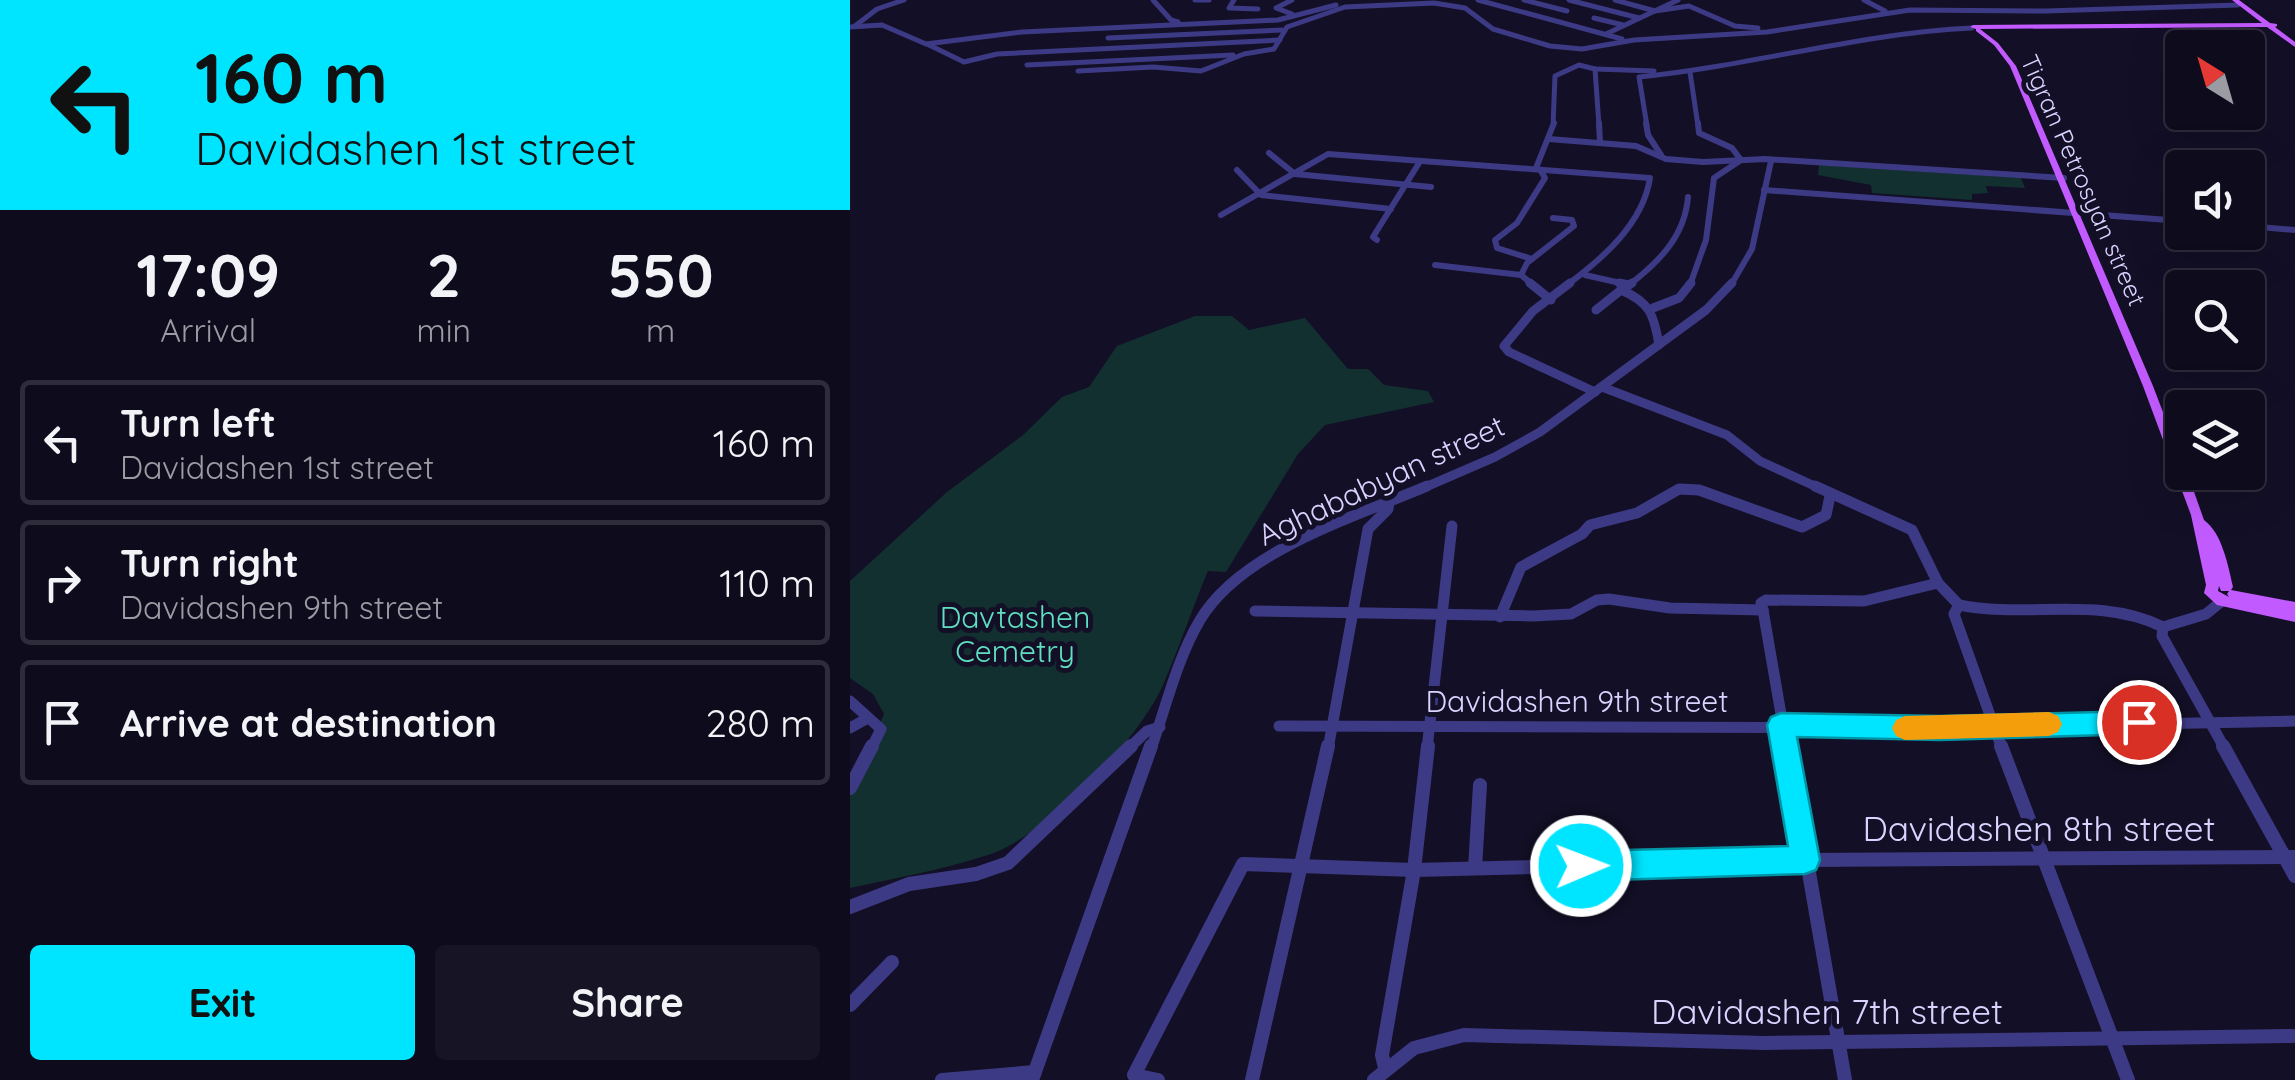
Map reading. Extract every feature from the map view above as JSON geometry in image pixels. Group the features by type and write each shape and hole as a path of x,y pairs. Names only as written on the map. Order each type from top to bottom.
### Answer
{"main road":[{"path":"2237,2 2283,37"},
{"path":"2237,2 2295,43"},
{"path":"2237,26 2249,24 2255,18"},
{"path":"2237,26 2295,43"},
{"name":"Tigran Petrosyan street","path":"1983,29 2272,26"},
{"name":"Tigran Petrosyan street","path":"1983,29 2016,64 2192,500 2223,594"},
{"name":"Tigran Petrosyan street","path":"2076,212 2165,427"},
{"name":"Tigran Petrosyan street","path":"2191,490 2221,560 2223,594"},
{"path":"2223,594 2295,607"},
{"path":"2223,594 2295,618"}],"street":[{"path":"852,27 876,10 904,0"},
{"path":"1153,0 1172,20 1188,24"},
{"path":"1194,0 1209,0"},
{"path":"1234,0 1228,8 1276,8 1292,0"},
{"path":"1258,9 1263,0"},
{"path":"1439,0 1446,6"},
{"path":"1478,0 1626,41"},
{"path":"1480,16 1521,0 1568,10"},
{"path":"1569,0 1640,18"},
{"path":"1615,0 1656,10 1689,6 1735,26 1778,30"},
{"path":"1606,34 1678,0"},
{"path":"1864,0 1886,12"},
{"name":"Tigran Petrosyan street","path":"1966,0 1983,29"},
{"path":"1108,38 1282,30 1352,6 1380,2 1446,6 1464,2 1493,29 1550,46 1582,49 1626,41 1778,30 1886,12 2237,2"},
{"path":"1549,19 1588,4"},
{"path":"926,44 1052,31 1278,20 1337,5 1352,6"},
{"path":"1276,8 1292,14"},
{"path":"1594,18 1624,26"},
{"path":"852,27 882,25 964,62 997,54 1280,40"},
{"path":"1666,159 1648,135 1639,76 1690,72 1915,32 1983,29"},
{"path":"1052,31 1027,65 1244,54 1274,49 1282,30"},
{"path":"1579,65 1582,49"},
{"path":"1078,71 1153,67 1201,72 1244,54"},
{"path":"1539,170 1555,121 1555,76 1579,65 1668,74"},
{"path":"1595,69 1600,143"},
{"path":"1690,72 1699,133 1732,148 1742,160"},
{"path":"1549,140 1636,146 1666,159 1771,161 2063,178"},
{"path":"1269,153 1296,174 1431,187"},
{"path":"1221,215 1261,196 1328,154 1650,178 1648,192 1617,246 1522,323 1505,342 1505,349 1599,389 1727,435 1760,461 1912,530 1938,583 1959,605 1989,612 2054,609 2138,613 2162,627 2196,617 2223,594"},
{"path":"1653,308 1684,294 1698,256 1707,244 1714,178 1742,160"},
{"name":"Aghababyan street","path":"1033,1076 1183,658 1200,620 1222,590 1279,550 1495,457 1540,432 1659,345 1728,290 1752,249 1771,161"},
{"path":"1377,240 1374,237 1419,163"},
{"path":"1237,170 1261,196 1391,208"},
{"path":"1532,260 1504,252 1497,248 1495,240 1527,210 1545,178 1539,170"},
{"path":"1764,190 2165,220"},
{"path":"1596,310 1657,265 1670,247 1690,201 1688,197"},
{"path":"1521,275 1520,270 1574,226 1572,220 1552,218"},
{"path":"2265,227 2295,230"},
{"path":"1436,265 1521,275 1551,300"},
{"path":"1585,274 1646,300 1653,308 1659,345"},
{"path":"1500,617 1521,567 1582,534 1590,525 1636,513 1680,488 1700,490 1802,527 1826,515 1830,496"},
{"path":"1252,1080 1303,868 1355,615 1368,529 1388,509 1389,502"},
{"path":"1379,1074 1414,870 1445,617 1452,526"},
{"path":"1844,1080 1760,603 1864,601 1938,583"},
{"path":"1256,611 1500,617 1570,614 1609,598 1670,608 1762,610"},
{"path":"1959,605 1954,614 1992,725 2128,1080"},
{"path":"2162,627 2162,636 2209,722 2290,857 2295,876"},
{"path":"850,700 857,720 881,729 850,788"},
{"name":"Davidashen 9th street","path":"1280,726 1992,725 2295,720"},
{"path":"850,907 909,884 976,874 1008,863 1147,732 1160,727"},
{"path":"1475,868 1480,785"},
{"name":"Davidashen 8th street","path":"1158,1080 1134,1075 1243,864 1414,870 1805,860 2290,857"},
{"path":"850,1005 892,962"},
{"name":"Davidashen 7th street","path":"1379,1074 1435,1038 1464,1036 1619,1042 2295,1036"},
{"path":"942,1080 1033,1076"}],"green space":[{"path":"1819,165 2021,178 2025,188 1986,186 1988,193 1972,194 1972,200 1872,193 1871,185 1818,175"},
{"name":"Davtashen Cemetry","path":"1195,316 1232,316 1249,330 1305,318 1348,369 1368,369 1384,385 1428,391 1434,402 1325,425 1298,454 1226,572 1208,571 1163,685 1134,732 1089,783 1039,827 991,854 850,888 850,791 884,714 873,694 850,678 850,581 947,492 1023,435 1062,397 1089,387 1117,346"}],"slow traffic":[{"path":"1905,728 2049,724"}],"route":[{"path":"1581,866 1805,860 1781,725 1940,728 2139,722"}]}
